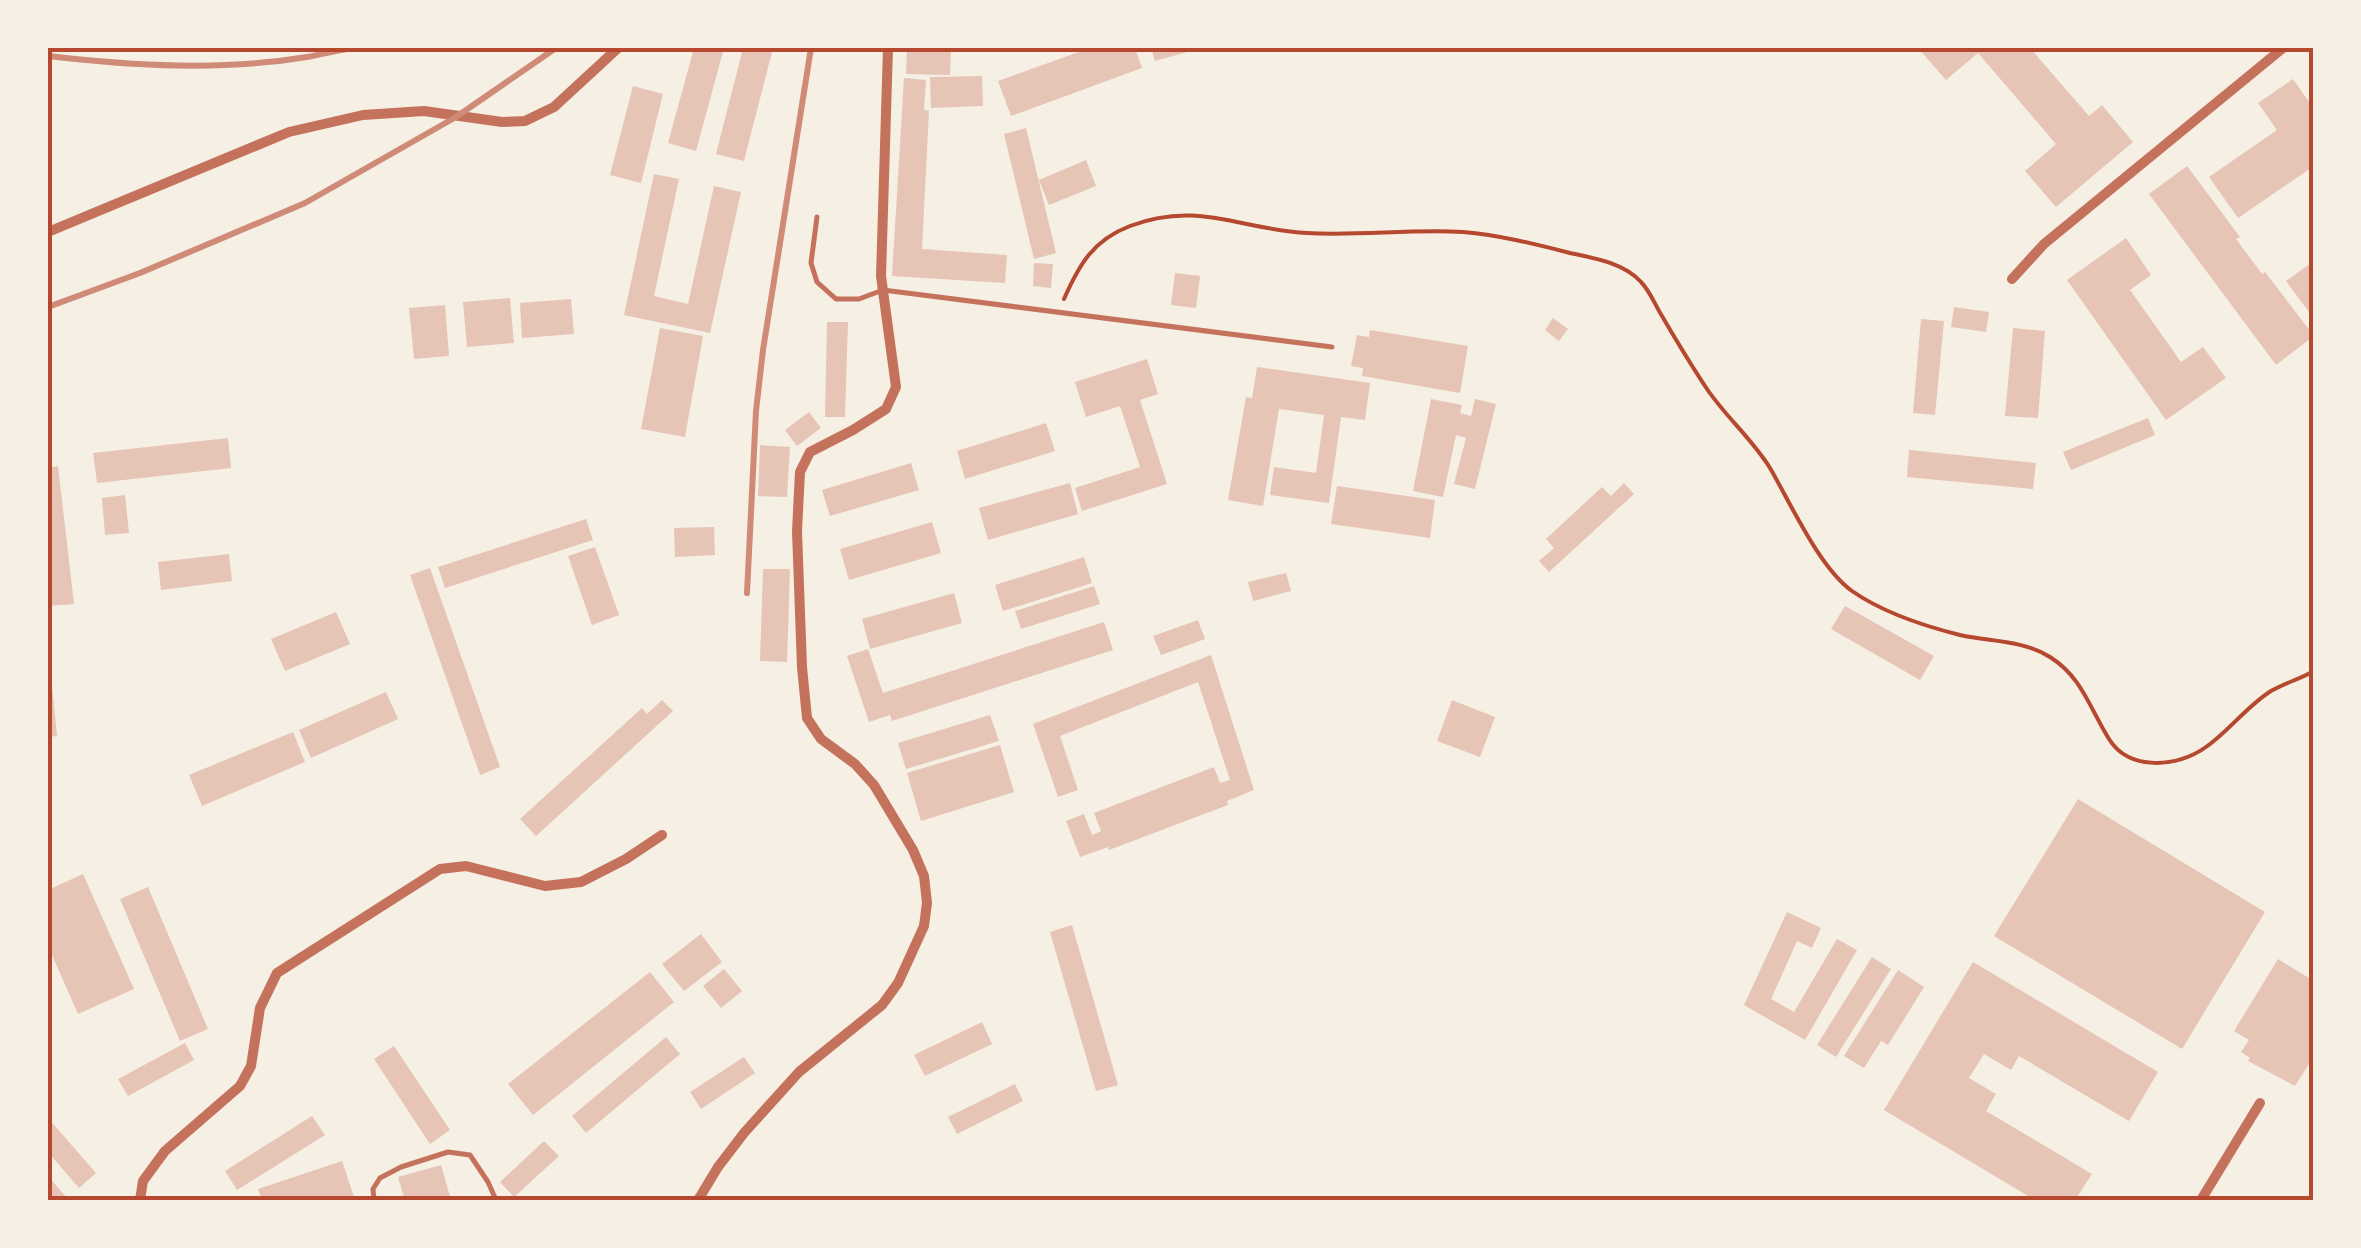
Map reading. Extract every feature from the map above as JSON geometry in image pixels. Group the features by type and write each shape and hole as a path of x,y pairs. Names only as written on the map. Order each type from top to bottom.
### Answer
{"street":[{"path":"48,232 289,132 344,119 424,111 502,122 525,121 554,106 618,48"},
{"path":"698,1200 744,1133 799,1072 882,1005 898,983 924,926 924,876 914,850 874,785 856,764 821,739 807,718 802,667 797,531 800,472 810,452 886,408 896,387 882,276 888,48"},
{"path":"2012,278 2044,244 2283,48"},
{"path":"140,1200 143,1181 165,1151 240,1086 251,1066 260,1008 276,973 440,869 466,866 545,886 581,882 626,860 662,835"},
{"path":"2202,1200 2260,1103"}],"lane":[{"path":"818,216 811,263 816,282 836,299 860,299 883,290 1332,347"},
{"path":"374,1200 380,1178 448,1152 470,1156 496,1200"}],"path":[{"path":"1058,312 1078,266 1100,242 1130,226 1180,214 1213,216 1304,234 1460,232 1594,258 1620,267 1641,282 1710,394 1767,463 1828,567 1850,589 1876,605 1926,625 2023,645 2052,658 2076,680 2111,742 2127,758 2146,763 2170,762 2204,748 2270,692 2314,671"}],"building":[{"path":"694,48 724,48 696,151 668,143"},
{"path":"743,48 773,48 744,161 716,154"},
{"path":"907,48 951,48 950,75 906,74"},
{"path":"1090,48 1135,48 1142,68 1011,116 998,81"},
{"path":"1151,48 1198,48 1198,49 1155,61"},
{"path":"1918,48 2030,48 2089,116 2102,105 2133,142 2056,207 2025,171 2056,144 1978,53 1946,80"},
{"path":"982,76 983,106 931,108 930,77"},
{"path":"904,78 926,80 924,110 929,111 922,249 1007,255 1005,283 892,276"},
{"path":"2293,79 2314,109 2314,166 2238,218 2209,177 2277,130 2258,103"},
{"path":"633,86 663,94 641,183 610,175"},
{"path":"1026,128 1056,253 1034,259 1004,134"},
{"path":"1086,160 1096,186 1049,205 1039,180"},
{"path":"2187,166 2240,237 2236,239 2262,274 2265,272 2314,336 2276,365 2149,194"},
{"path":"654,174 679,179 654,296 688,304 714,186 741,192 710,333 624,315"},
{"path":"2126,238 2151,275 2130,290 2181,362 2203,347 2226,378 2166,420 2067,280"},
{"path":"2314,261 2314,319 2286,281"},
{"path":"1034,263 1053,264 1051,288 1033,286"},
{"path":"1175,273 1200,276 1196,308 1171,305"},
{"path":"510,298 514,343 467,347 463,302"},
{"path":"571,299 574,334 522,338 520,303"},
{"path":"445,305 449,356 414,359 409,308"},
{"path":"1954,307 1989,312 1986,332 1951,327"},
{"path":"1553,318 1568,329 1559,341 1545,330"},
{"path":"1921,319 1944,321 1935,415 1913,413"},
{"path":"827,322 848,322 845,417 825,417"},
{"path":"660,328 703,336 685,437 641,429"},
{"path":"2013,328 2045,331 2038,418 2005,416"},
{"path":"1370,330 1468,346 1460,393 1362,376 1363,368 1351,366 1357,335 1369,337"},
{"path":"1147,359 1158,394 1140,400 1167,484 1082,511 1075,488 1140,467 1120,406 1086,417 1075,382"},
{"path":"1257,367 1370,383 1365,420 1341,417 1329,503 1270,495 1274,467 1316,473 1324,415 1279,409 1263,506 1228,500 1246,397 1252,398"},
{"path":"1431,399 1462,405 1460,413 1471,416 1475,399 1496,404 1475,489 1454,484 1466,438 1456,435 1443,497 1413,491"},
{"path":"809,412 821,428 797,446 785,430"},
{"path":"2148,418 2155,435 2071,470 2063,452"},
{"path":"1046,423 1055,451 965,479 957,451"},
{"path":"228,438 231,468 97,483 93,453"},
{"path":"760,445 790,447 787,497 758,496"},
{"path":"1909,450 2036,463 2033,489 1907,477"},
{"path":"911,463 919,490 830,516 822,490"},
{"path":"58,466 74,604 48,606 48,468"},
{"path":"1070,483 1078,514 988,540 979,508"},
{"path":"1624,483 1634,494 1549,572 1539,561 1554,548 1546,539 1602,487 1611,496"},
{"path":"1337,486 1435,500 1430,538 1331,524"},
{"path":"125,495 129,533 105,535 102,498"},
{"path":"586,519 593,540 445,588 438,567"},
{"path":"932,522 941,553 849,580 840,549"},
{"path":"714,527 715,555 675,557 674,528"},
{"path":"595,547 619,615 592,625 568,556"},
{"path":"229,554 232,581 161,590 158,562"},
{"path":"1084,557 1092,583 1003,611 995,585"},
{"path":"430,568 500,767 480,775 410,575"},
{"path":"763,569 790,569 787,662 760,661"},
{"path":"1286,573 1291,591 1253,601 1248,582"},
{"path":"1094,586 1100,604 1021,629 1015,611"},
{"path":"954,593 962,623 870,649 862,619"},
{"path":"1845,606 1934,656 1920,680 1831,629"},
{"path":"336,612 350,644 285,671 271,639"},
{"path":"1198,620 1205,639 1161,655 1153,636"},
{"path":"1104,622 1113,650 892,721 890,715 869,722 847,656 868,649 883,693"},
{"path":"1211,655 1254,790 1227,801 1228,805 1109,850 1108,847 1080,857 1066,821 1084,814 1092,835 1101,831 1094,813 1214,767 1220,783 1230,780 1198,682 1060,736 1078,790 1058,797 1033,724"},
{"path":"48,664 57,736 48,737"},
{"path":"386,692 398,719 311,758 299,730"},
{"path":"662,700 673,711 536,836 520,819 642,708 647,714"},
{"path":"1452,700 1495,717 1480,757 1437,741"},
{"path":"990,715 999,741 906,769 898,743"},
{"path":"293,732 305,762 202,806 189,775"},
{"path":"1000,745 1014,792 921,821 907,773"},
{"path":"2078,799 2265,912 2182,1049 1994,936"},
{"path":"83,874 134,989 78,1014 48,946 48,890"},
{"path":"148,887 208,1029 180,1041 120,899"},
{"path":"1787,912 1821,928 1812,948 1797,941 1771,999 1794,1012 1837,939 1857,950 1805,1040 1744,1005"},
{"path":"1072,925 1118,1085 1096,1091 1050,932"},
{"path":"701,934 722,962 684,991 662,964"},
{"path":"1872,957 1891,969 1836,1057 1817,1045"},
{"path":"2278,959 2309,978 2314,971 2314,1056 2295,1086 2248,1061 2250,1058 2241,1052 2249,1040 2234,1031"},
{"path":"1973,962 2158,1072 2129,1121 2019,1056 2011,1070 1984,1054 1969,1078 1996,1094 1986,1111 2092,1174 2075,1200 2035,1200 1884,1110"},
{"path":"724,969 742,991 721,1008 703,986"},
{"path":"1898,970 1924,987 1888,1045 1881,1041 1864,1068 1844,1056"},
{"path":"650,972 674,1002 533,1115 508,1084"},
{"path":"982,1022 992,1044 925,1076 914,1055"},
{"path":"666,1037 680,1054 586,1133 572,1116"},
{"path":"185,1043 194,1060 128,1096 118,1079"},
{"path":"394,1046 450,1130 430,1144 374,1059"},
{"path":"744,1057 755,1073 701,1109 690,1092"},
{"path":"1015,1084 1023,1101 957,1134 948,1117"},
{"path":"312,1116 325,1135 237,1190 225,1171"},
{"path":"48,1118 96,1173 79,1188 48,1152"},
{"path":"544,1141 559,1156 514,1197 500,1182"},
{"path":"342,1161 355,1200 262,1200 258,1189"},
{"path":"441,1165 451,1200 405,1200 398,1177"},
{"path":"48,1176 67,1198 48,1200"}],"railway":[{"path":"48,56 210,65 275,61 353,48"},
{"path":"48,307 305,203 456,117 556,48"},
{"path":"747,593 763,350 811,48"}]}
